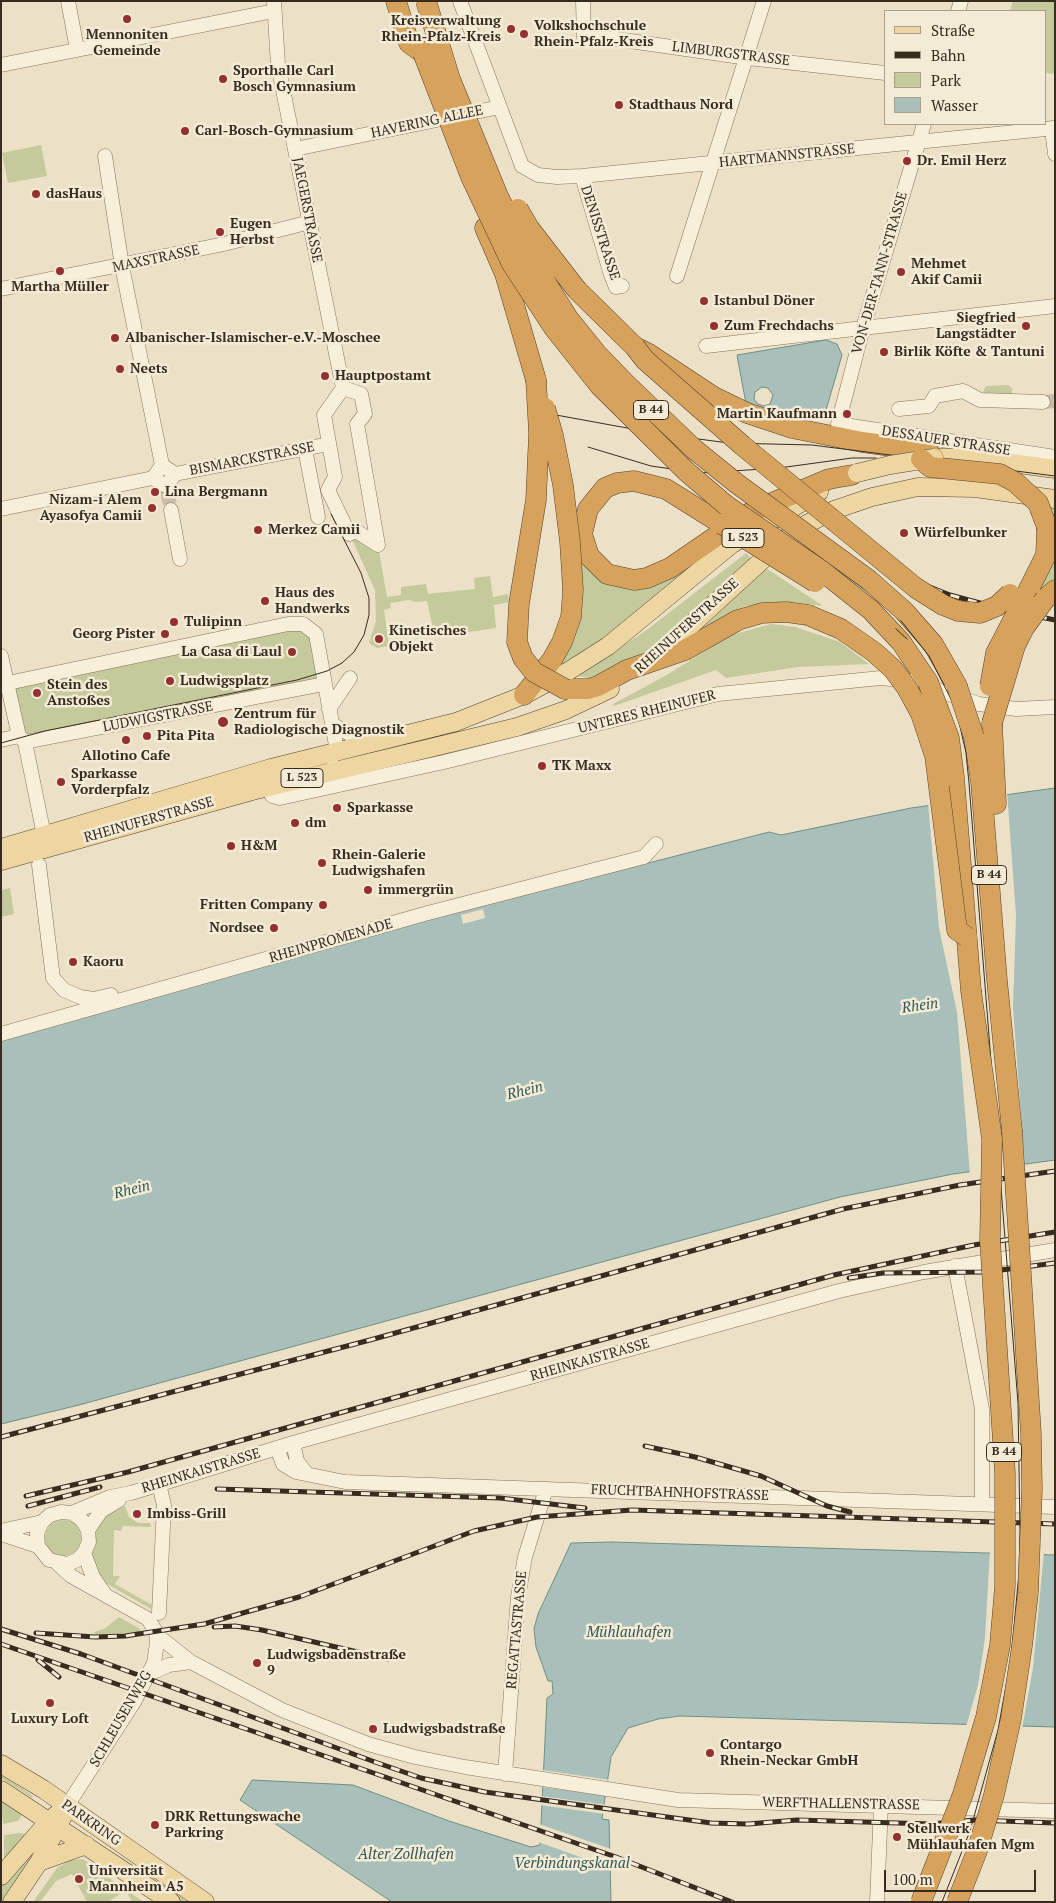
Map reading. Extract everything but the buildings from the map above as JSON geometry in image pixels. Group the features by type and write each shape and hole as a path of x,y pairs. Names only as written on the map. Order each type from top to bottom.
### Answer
{"highway":[{"path":"396,1 409,43 423,52"},
{"name":"B 44","path":"407,1 423,52 471,177 528,291 600,386 687,472 728,506 822,571 870,610 886,626 913,657 937,701 949,738 954,777 971,991 992,1139 990,1240 1005,1464 1005,1586 1000,1645 986,1717 963,1794 921,1902"},
{"name":"B 44","path":"426,1 450,79 475,142 523,246 568,318 597,354 652,411 694,449 888,596 927,637 949,669 964,703 976,749 996,978 1008,1084 1031,1434 1031,1531 1022,1646 1011,1719 994,1795 977,1851 957,1902"},
{"path":"475,142 498,173 529,228 545,251 588,303 635,347 649,354 714,397 747,413 792,428 862,442 927,451 930,467 991,473 1015,482 1038,503 1047,527 1046,555 1017,596 996,653 989,694 1004,931 1003,951 996,978"},
{"name":"B 44","path":"471,177 472,192 505,274 536,380"},
{"name":"B 44","path":"635,347 645,360 743,446 930,597 943,605 970,613 991,610 1017,596"},
{"path":"524,695 552,660 562,642 571,617 573,590 570,542 563,485 553,435 536,380"},
{"path":"536,380 539,433 536,500 519,604 517,642 523,658 534,672 566,689 588,689 654,659 684,650 738,620 762,613 786,612 808,615 824,621 857,639 893,669 907,688 921,714 935,756 956,930 967,937"},
{"path":"854,474 830,479 753,511 670,568 656,575 634,580 607,574 589,556 582,534 588,509 605,488 617,483 647,483 666,489 752,542 824,587 859,615 886,626"},
{"path":"992,723 1015,646 1024,628 1050,595"}],"main road":[{"name":"RHEINUFERSTRASSE","path":"46,843 271,768 456,722 524,695 608,646 732,544 768,521 854,474 928,458 975,458 1055,468"},
{"name":"RHEINUFERSTRASSE","path":"46,843 433,746 517,727 566,710 627,679 654,659 782,541 807,524 834,510 872,497 918,487 975,488 1055,498"},
{"name":"L 523","path":"1,848 46,843"},
{"name":"L 523","path":"1,861 46,843"},
{"name":"PARKRING","path":"1,1764 67,1806 205,1902"},
{"name":"PARKRING","path":"1,1790 171,1902"},
{"path":"1,1876 54,1824 67,1806"},
{"path":"12,1902 39,1862 54,1824"},
{"path":"39,1862 86,1845"}],"street":[{"path":"68,1 77,49"},
{"name":"HAVERING ALLEE","path":"460,1 522,166"},
{"name":"LIMBURGSTRASSE","path":"584,1 584,38 615,39 748,58 884,73"},
{"path":"677,276 748,58 764,1"},
{"path":"1,65 274,6"},
{"name":"JAEGERSTRASSE","path":"274,6 278,65 343,388"},
{"name":"HAVERING ALLEE","path":"295,149 500,108"},
{"name":"VON-DER-TANN-STRASSE","path":"838,424 863,328 924,125"},
{"path":"1053,128 1055,154"},
{"name":"HARTMANNSTRASSE","path":"522,166 538,175 558,177 582,176 1053,128"},
{"path":"1,509 153,478 162,465 122,266 105,156"},
{"name":"DENISSTRASSE","path":"582,176 611,275 616,286 622,286"},
{"name":"MAXSTRASSE","path":"1,290 224,244 310,222"},
{"path":"706,346 1055,306"},
{"path":"343,388 361,394 364,414 357,424 378,545 356,531 349,534 328,490 335,477 329,444 324,415 343,388"},
{"path":"899,409 930,406 935,396 963,391 980,400 1043,402"},
{"name":"DESSAUER STRASSE","path":"838,424 1055,457"},
{"name":"BISMARCKSTRASSE","path":"162,465 175,474 329,444"},
{"path":"305,448 317,513 334,502"},
{"name":"BISMARCKSTRASSE","path":"153,478 167,488 175,474"},
{"path":"171,510 180,559"},
{"path":"8,683 297,623 310,627 316,634 337,751"},
{"path":"1,656 46,843"},
{"path":"329,709 350,678"},
{"name":"UNTERES RHEINUFER","path":"272,796 280,798 444,762 718,694 881,678 910,681 979,704 1016,709 1055,707"},
{"name":"LUDWIGSTRASSE","path":"1,740 22,739 324,684"},
{"path":"332,724 353,736 371,743"},
{"name":"RHEINUFERSTRASSE","path":"252,791 260,780 328,762 337,751"},
{"name":"RHEINPROMENADE","path":"1,1034 428,914 644,857 656,844"},
{"path":"39,865 53,978 64,990 80,997 94,999 115,994 132,998"},
{"name":"RHEINKAISTRASSE","path":"72,1513 110,1497 131,1493 292,1443 839,1291 955,1266 1055,1250"},
{"path":"955,1266 982,1409 982,1504"},
{"path":"292,1443 297,1461 307,1474"},
{"name":"FRUCHTBAHNHOFSTRASSE","path":"277,1448 283,1464 296,1472 345,1482 1055,1507"},
{"path":"159,1484 164,1505 160,1613"},
{"name":"REGATTASTRASSE","path":"505,1774 518,1597 525,1557 546,1489"},
{"name":"RHEINKAISTRASSE","path":"88,1530 101,1511 131,1493"},
{"path":"1,1533 42,1522 50,1515 61,1512 72,1513 82,1520 88,1530 88,1542 84,1553 77,1560 68,1564 58,1564"},
{"path":"42,1522 37,1534 38,1546 42,1554 58,1564 71,1576 148,1619 157,1635 191,1662 242,1691 328,1730 415,1757 505,1774"},
{"path":"1,1533 38,1546"},
{"path":"84,1553 93,1577 104,1593"},
{"name":"SCHLEUSENWEG","path":"67,1806 120,1727 149,1674 156,1656 157,1635"},
{"path":"149,1674 169,1666 191,1662"},
{"name":"WERFTHALLENSTRASSE","path":"505,1774 678,1800 881,1804 1055,1811"},
{"path":"878,1902 881,1804"}],"green space":[{"path":"1013,1 1055,1 1055,74 1046,73 1046,10 1010,10"},
{"path":"41,145 47,176 8,183 2,153"},
{"path":"1008,385 1012,388 1012,395 984,395 983,392 986,386"},
{"path":"1046,506 1052,506 1055,509 1055,581 1035,601"},
{"path":"350,535 378,546 387,597 401,595 401,587 426,584 428,594 475,589 474,578 490,576 493,597 508,594 509,602 494,605 496,628 435,637 427,601 416,602 409,600 390,603 391,608 384,610 389,646 377,648 369,643 376,621 375,590"},
{"path":"721,540 615,633 551,673 578,554 615,584"},
{"path":"746,553 751,558 659,643 600,680 578,676 648,629"},
{"path":"766,568 823,606 793,602 745,606 695,635"},
{"path":"771,624 795,627 840,642 869,664 798,667 726,678 716,670 614,706 613,704 665,676 731,635"},
{"name":"Ludwigsplatz","path":"310,627 324,684 25,742 8,683"},
{"path":"431,734 432,739 345,760 344,754"},
{"path":"10,888 14,914 1,917 1,890"},
{"path":"125,1506 129,1517 138,1523 150,1523 151,1527 123,1526 121,1531 114,1530 113,1576 120,1576 115,1584 152,1605 151,1609 102,1581 90,1556 94,1531 101,1518"},
{"path":"63,1520 70,1521 76,1525 80,1531 80,1545 76,1551 70,1555 63,1556 56,1555 50,1551 46,1545 45,1538 46,1531 50,1525 56,1521"},
{"path":"119,1617 140,1629 140,1632 95,1635 94,1632 104,1629"},
{"path":"1,1774 33,1796 32,1798 1,1778"},
{"path":"1,1797 24,1812 18,1821 3,1824"},
{"path":"81,1832 187,1902 181,1902 80,1834"},
{"path":"27,1834 4,1861 4,1835"},
{"path":"40,1842 42,1844 1,1902 1,1885"},
{"name":"Universität Mannheim A5","path":"83,1859 126,1890 108,1902 87,1902 72,1874 56,1881 40,1902 33,1902 57,1868 70,1860"},
{"path":"126,1890 144,1902 132,1902"}],"water":[{"path":"826,340 837,344 842,355 824,417 749,420 737,355","holes":["762,387 768,388 773,395 770,404 764,406 758,404 754,399 755,392"]},
{"name":"Rhein","path":"1055,788 1055,1160 953,1174 840,1197 79,1405 1,1424 1,1040 419,922 769,832 781,835 911,808"},
{"name":"Mühlauhafen","path":"611,1542 1055,1555 1055,1727 680,1716 658,1719 628,1728 611,1757 602,1819 609,1820 611,1902 392,1902 240,1800 252,1780 353,1785 449,1821 531,1847 540,1845 547,1698 553,1694 552,1681 548,1681 536,1647 534,1629 538,1614 571,1543"}],"pier":[{"path":"1007,791 1016,916 1013,1008 1025,1167 970,1174 957,1012 939,928 928,803"},
{"path":"483,909 485,918 463,924 461,915"},
{"path":"990,1550 1044,1552 1033,1668 1022,1729 966,1727 978,1685 985,1638"},
{"path":"542,1770 610,1780 608,1796 541,1787"},
{"path":"541,1796 607,1805 605,1814 540,1805"},
{"path":"539,1824 611,1849 611,1868 538,1842"}],"tunnel":[{"path":"1043,402 1055,401"},
{"path":"167,490 171,510"}],"tram line":[{"path":"556,415 660,434 729,443 812,445 1055,476"},
{"path":"588,447 651,466 700,473 779,468 852,458 876,458"},
{"path":"1,743 45,731 297,680 327,671 342,663 354,652 364,635 369,615 369,598 361,573 331,514"},
{"path":"821,557 877,599 902,622 929,656 952,701 959,722 966,753 969,783 1018,1403 1020,1532 1019,1573 1011,1658 998,1730 970,1831 942,1902"},
{"path":"817,565 871,606 907,639"}],"railway":[{"path":"917,582 950,595 1006,610 1055,620"},
{"path":"1,1437 370,1340 843,1209 960,1185 1055,1171"},
{"path":"26,1496 128,1472 834,1275 974,1245 1055,1232"},
{"path":"849,1278 883,1273 986,1272 1055,1263"},
{"path":"645,1446 695,1457 761,1476 827,1506 850,1512"},
{"path":"28,1506 100,1487"},
{"path":"217,1489 500,1498 585,1508"},
{"path":"36,1633 95,1637 125,1636 204,1624 299,1597 474,1531 537,1517 632,1510 1055,1524"},
{"path":"214,1627 235,1626 262,1630 388,1659"},
{"path":"1,1629 81,1654 421,1778 485,1792 711,1823 748,1824 797,1820 931,1824 975,1820 1055,1823"},
{"path":"1,1644 616,1857 732,1902"},
{"path":"38,1660 59,1677"}],"place":[{"name":"Mennoniten Gemeinde","path":"127,19"},
{"name":"Kreisverwaltung Rhein-Pfalz-Kreis","path":"511,29"},
{"name":"Volkshochschule Rhein-Pfalz-Kreis","path":"524,34"},
{"name":"Sporthalle Carl Bosch Gymnasium","path":"223,79"},
{"name":"Stadthaus Nord","path":"619,105"},
{"name":"Carl-Bosch-Gymnasium","path":"185,131"},
{"name":"Dr. Emil Herz","path":"907,161"},
{"name":"dasHaus","path":"36,194"},
{"name":"Eugen Herbst","path":"220,232"},
{"name":"Martha Müller","path":"60,271"},
{"name":"Mehmet Akif Camii","path":"901,272"},
{"name":"Istanbul Döner","path":"704,301"},
{"name":"Zum Frechdachs","path":"714,326"},
{"name":"Siegfried Langstädter","path":"1026,326"},
{"name":"Albanischer-Islamischer-e.V.-Moschee","path":"115,338"},
{"name":"Birlik Köfte & Tantuni","path":"884,352"},
{"name":"Neets","path":"120,369"},
{"name":"Hauptpostamt","path":"325,376"},
{"name":"Martin Kaufmann","path":"847,414"},
{"name":"Lina Bergmann","path":"155,492"},
{"name":"Nizam-i Alem Ayasofya Camii","path":"152,508"},
{"name":"Merkez Camii","path":"258,530"},
{"name":"Würfelbunker","path":"904,533"},
{"name":"Haus des Handwerks","path":"265,601"},
{"name":"Tulipinn","path":"174,622"},
{"name":"Georg Pister","path":"165,634"},
{"name":"Kinetisches Objekt","path":"379,639"},
{"name":"La Casa di Laul","path":"292,652"},
{"name":"Ludwigsplatz","path":"170,681"},
{"name":"Stein des Anstoßes","path":"37,693"},
{"name":"Zentrum für Radiologische Diagnostik","path":"223,722"},
{"name":"Pita Pita","path":"147,736"},
{"name":"Allotino Cafe","path":"126,740"},
{"name":"TK Maxx","path":"542,766"},
{"name":"Sparkasse Vorderpfalz","path":"61,782"},
{"name":"Sparkasse","path":"337,808"},
{"name":"dm","path":"295,823"},
{"name":"H&M","path":"231,846"},
{"name":"Rhein-Galerie Ludwigshafen","path":"322,863"},
{"name":"immergrün","path":"368,890"},
{"name":"Fritten Company","path":"323,905"},
{"name":"Nordsee","path":"274,928"},
{"name":"Kaoru","path":"73,962"},
{"name":"Imbiss-Grill","path":"137,1514"},
{"name":"Ludwigsbadenstraße 9","path":"257,1663"},
{"name":"Luxury Loft","path":"50,1703"},
{"name":"Ludwigsbadstraße","path":"373,1729"},
{"name":"Contargo Rhein-Neckar GmbH","path":"710,1753"},
{"name":"DRK Rettungswache Parkring","path":"155,1825"},
{"name":"Stellwerk Mühlauhafen Mgm","path":"897,1837"},
{"name":"Universität Mannheim A5","path":"79,1879"}],"water label":[{"name":"Alter Zollhafen","path":"406,1855"},
{"name":"Verbindungskanal","path":"572,1864"}]}
